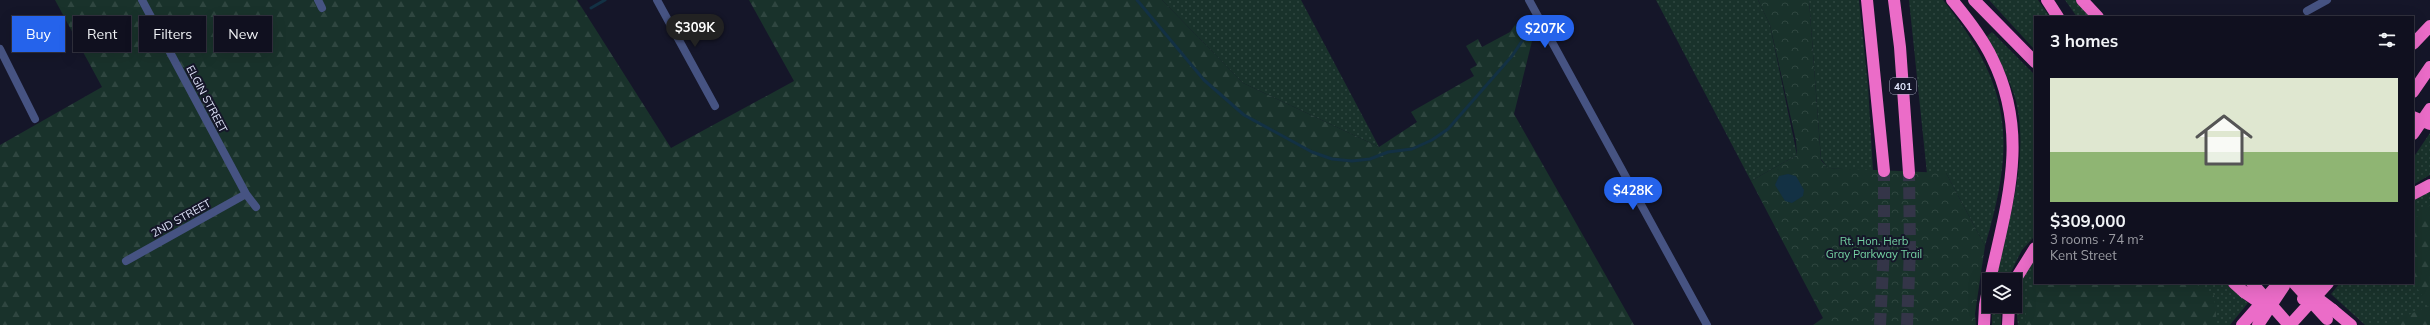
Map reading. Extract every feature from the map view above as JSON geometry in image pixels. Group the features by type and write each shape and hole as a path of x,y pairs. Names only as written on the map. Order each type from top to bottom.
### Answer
{"highway":[{"name":"401","path":"1868,0 1884,171"},
{"name":"401","path":"1894,0 1900,47 1909,172"},
{"path":"1952,0 1980,36 1992,56 2006,91 2012,117 2014,141 2010,188 1992,273"},
{"path":"1974,0 2034,61"},
{"path":"2047,0 2057,16"},
{"path":"2082,0 2097,16"},
{"path":"2414,43 2430,26"},
{"path":"2414,91 2430,67"},
{"path":"2414,132 2430,109"},
{"path":"2414,193 2430,185"},
{"path":"2019,273 2034,250"},
{"path":"2238,284 2248,287 2288,324"},
{"path":"2242,325 2278,284"},
{"path":"2258,325 2285,284"},
{"path":"2297,284 2331,318 2351,325"},
{"path":"2288,324 2313,284"},
{"path":"2288,324 2327,284"},
{"path":"1984,325 1985,313"},
{"path":"2008,325 2009,313"}],"street":[{"name":"ELGIN STREET","path":"142,0 246,194 256,207"},
{"path":"318,0 322,8"},
{"path":"657,0 715,106"},
{"path":"1530,0 1707,325"},
{"path":"2307,11 2327,0"},
{"path":"0,49 35,119"},
{"name":"2ND STREET","path":"126,261 246,194"}],"green space":[{"path":"55,0 577,0 671,148 794,81 749,0 1162,0 1243,83 1379,147 1417,122 1411,112 1474,76 1470,69 1477,65 1466,46 1478,39 1482,47 1510,32 1515,25 1532,41 1514,114 1634,325 0,325 0,145 102,87 83,52 131,52 131,16 73,16 73,33"},
{"path":"1162,0 1301,0 1379,147 1243,83"},
{"path":"1656,0 1758,0 1770,25 1797,155 1751,181"},
{"name":"Rt. Hon. Herb Gray Parkway Trail","path":"1758,0 1809,0 1821,160 1828,168 1946,173 1985,246 1975,314 1976,325 1813,325 1823,318 1751,181 1797,155 1796,141 1770,25"},
{"path":"1809,0 1859,0 1868,86 1873,171 1828,168 1821,159"},
{"path":"1909,0 1943,0 1966,31 1983,60 1995,88 2002,116 2004,145 2001,176 1995,209 1985,246 1946,173 1927,174"},
{"path":"1989,0 2038,0 2049,16 2034,16 2034,49"},
{"path":"2065,0 2077,0 2091,16 2076,16"},
{"path":"1992,32 2034,74 2034,237 2022,250 2010,273 1998,273 2011,214 2019,169 2020,124 2016,101 2003,68 1986,37"},
{"path":"2430,133 2430,175 2414,184 2414,157"},
{"path":"2430,191 2430,325 2365,325 2331,294 2339,284 2414,284 2414,200 2422,193"},
{"path":"2430,205 2430,325 2385,325 2429,306 2414,284 2414,219"},
{"path":"2034,259 2034,284 2226,284 2248,303 2230,325 2018,325 2017,313 2022,313 2022,281 2025,273"},
{"path":"2034,281 2034,284 2196,284 2214,295 2217,325 2026,325 2025,320 2030,286"},
{"path":"1992,313 2001,313 2001,325 1992,325"}],"water":[{"path":"1788,174 1796,176 1804,190 1803,196 1792,203 1785,201 1775,185 1779,176"}],"waterway":[{"path":"591,8 605,0"},
{"path":"1137,0 1204,80 1244,115 1312,152 1332,159 1352,161 1370,159 1388,152 1412,149 1432,140 1448,129 1512,56 1526,35"}],"tunnel":[{"path":"1880,325 1884,248 1884,171"},
{"path":"1907,325 1910,249 1909,173"}]}
